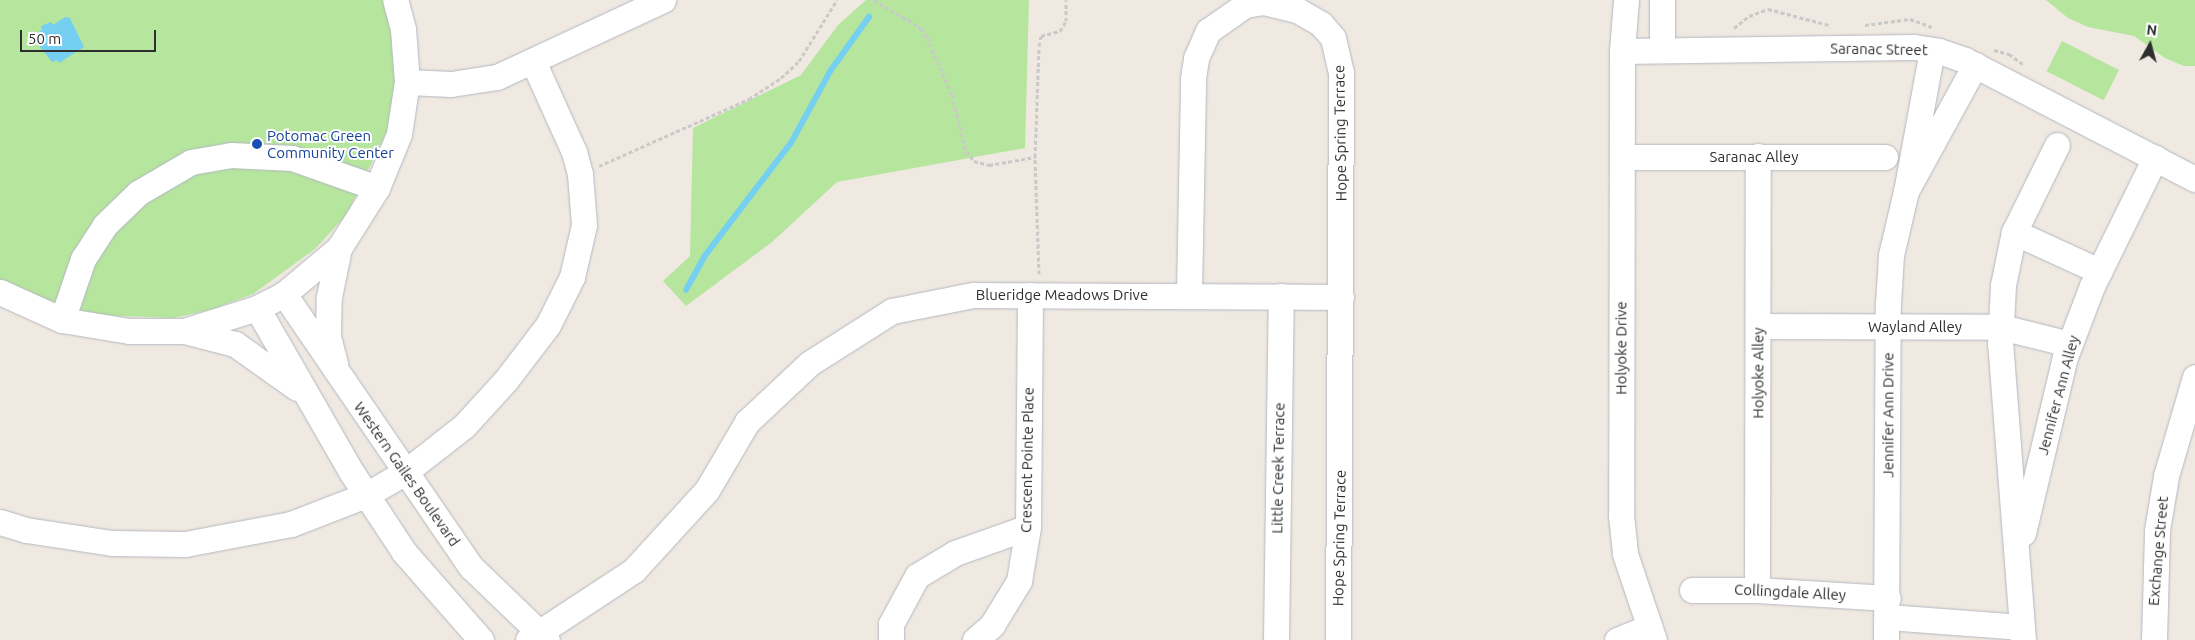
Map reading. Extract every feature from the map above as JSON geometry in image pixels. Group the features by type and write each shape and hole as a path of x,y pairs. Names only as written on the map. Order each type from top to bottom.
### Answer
{"street":[{"path":"338,375 328,336 328,297 339,248 377,188 398,134 407,82 403,29 395,0"},
{"name":"Holyoke Drive","path":"1626,0 1622,51 1621,515 1625,554 1651,633"},
{"path":"1662,0 1662,50"},
{"path":"407,82 451,84 497,77 656,2"},
{"name":"Hope Spring Terrace","path":"1190,294 1192,78 1196,58 1208,31 1225,16 1245,5 1264,2 1297,10 1321,24 1333,38 1341,72 1338,640"},
{"name":"Saranac Street","path":"1622,51 1896,47 1932,50 1975,65 2195,179"},
{"name":"Jennifer Ann Drive","path":"1888,618 1888,328 1891,255 1906,191 1932,50"},
{"path":"0,522 26,530 112,543 185,544 290,524 366,495 404,472 464,426 506,380 548,325 572,277 584,224 580,174 574,152 533,61"},
{"name":"Jennifer Ann Drive","path":"1906,191 1975,65"},
{"name":"Jennifer Ann Alley","path":"2023,634 2001,327 2003,285 2014,232 2057,145"},
{"path":"62,320 82,259 105,225 138,193 190,162 231,155 292,158 377,188"},
{"name":"Holyoke Alley","path":"1757,590 1758,156"},
{"name":"Saranac Alley","path":"1622,157 1885,157"},
{"name":"Jennifer Ann Alley","path":"2017,556 2069,344 2099,271 2155,158"},
{"path":"2014,232 2099,271"},
{"path":"184,331 272,300 339,248"},
{"name":"Blueridge Meadows Drive","path":"538,637 634,570 706,490 747,422 810,363 892,311 973,295 1190,294 1341,296"},
{"name":"Crescent Pointe Place","path":"975,640 992,625 1019,582 1028,527 1035,295"},
{"name":"Little Creek Terrace","path":"1276,640 1281,296"},
{"path":"2,300 62,320 129,331 184,331 235,344 305,394"},
{"path":"272,300 305,394 366,495 404,552 481,640"},
{"name":"Western Gailes Boulevard","path":"272,300 338,375 471,567 538,637"},
{"name":"Wayland Alley","path":"1758,326 2001,327 2069,344"},
{"name":"Exchange Street","path":"2154,640 2157,530 2166,476 2195,377"},
{"path":"891,640 891,624 917,576 955,553 1028,527"},
{"name":"Collingdale Alley","path":"1692,590 1757,590 1888,618 2023,634"},
{"path":"1617,640 1651,633"}],"path":[{"path":"580,174 740,103 781,78 799,61 837,0"},
{"path":"874,0 921,28 927,37 952,95 966,151 974,161 989,165 1035,157"},
{"path":"1035,295 1035,157 1040,41 1041,36 1060,31 1066,21 1066,0"}],"green space":[{"path":"0,0 388,0 396,86 387,131 347,214 315,249 253,294 210,310 173,318 94,315 44,299 0,279"},
{"path":"866,0 1029,0 1025,148 837,182 772,242 686,306 663,281 690,256 693,128 801,75 838,25"},
{"path":"2046,0 2195,0 2195,66 2184,66 2165,58 2134,36 2088,27 2068,18"},
{"path":"2062,41 2119,70 2104,100 2047,71"}],"water":[{"path":"65,17 70,18 84,47 59,63 57,60 52,62 39,46 38,32 42,30 41,26 51,22 53,25"}],"waterway":[{"path":"686,290 704,257 791,143 831,70 869,17"}],"place":[{"name":"Potomac Green Community Center","path":"257,144"}]}
